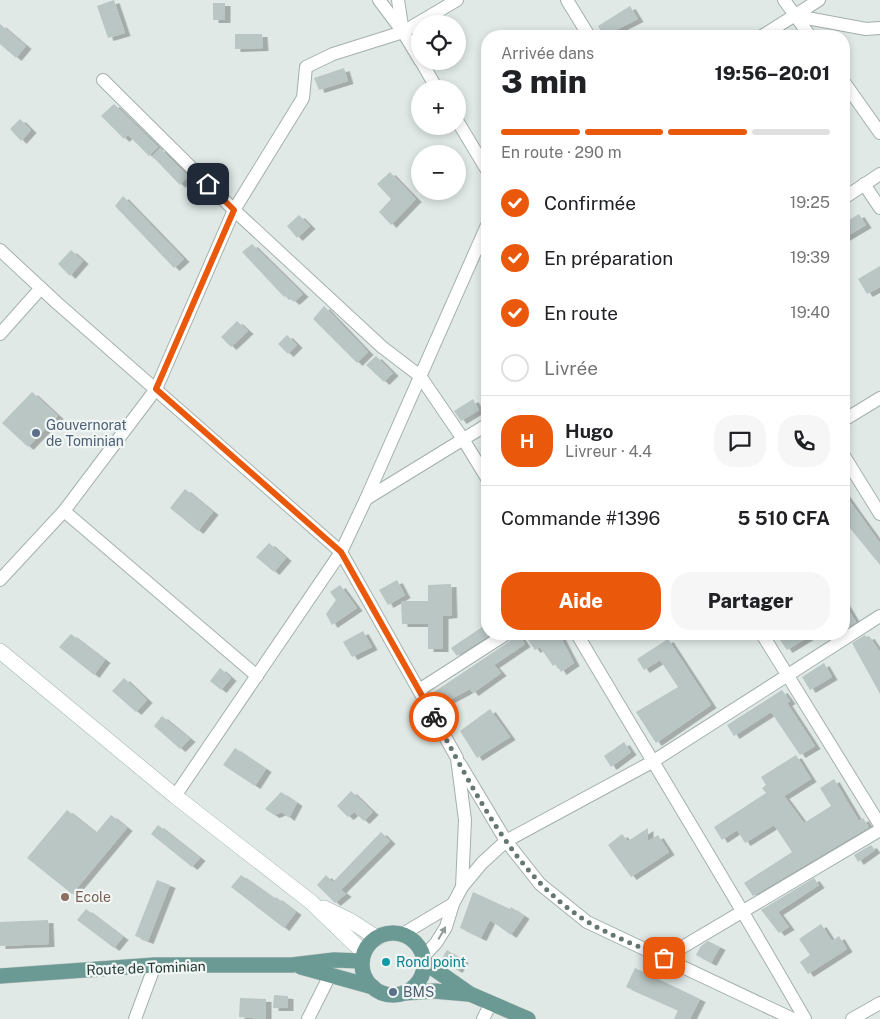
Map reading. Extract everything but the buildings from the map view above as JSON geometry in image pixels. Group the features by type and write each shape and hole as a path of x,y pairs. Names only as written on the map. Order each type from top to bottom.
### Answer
{"main road":[{"path":"372,987 365,976 363,957 377,938 393,934 401,935 418,946 423,959 419,981 404,993"},
{"path":"292,965 363,957"},
{"path":"423,959 470,994 528,1019"},
{"name":"Route de Tominian","path":"0,976 155,965 292,965"},
{"path":"292,965 372,987 384,994 434,991 470,994"}],"street":[{"path":"379,0 411,46"},
{"path":"398,0 403,32"},
{"path":"0,580 64,510 156,389 234,210 304,98 306,67 333,54 403,32 457,0"},
{"path":"566,0 585,30"},
{"path":"784,0 806,30"},
{"path":"772,30 818,0"},
{"path":"796,16 866,29 880,28"},
{"path":"104,80 234,210 382,346 420,376 463,438 481,468"},
{"path":"850,90 880,133"},
{"path":"466,135 481,160"},
{"path":"850,194 880,174"},
{"path":"864,184 880,208"},
{"path":"174,796 341,552 481,239"},
{"path":"0,250 341,552 506,841 540,884 587,922 793,1019"},
{"path":"0,334 41,288"},
{"path":"850,416 880,398"},
{"path":"366,499 481,428"},
{"path":"850,466 880,514"},
{"path":"64,510 257,676"},
{"path":"850,636 880,616"},
{"path":"419,690 497,640"},
{"path":"581,640 652,762 744,912 805,1019"},
{"path":"765,640 880,825"},
{"path":"423,959 446,927 453,904 462,887 482,863 506,841 652,762 843,640"},
{"path":"0,651 174,796 311,902 363,957"},
{"path":"457,758 465,820 462,887"},
{"path":"664,958 880,830"},
{"path":"311,902 350,921 377,938"},
{"path":"401,935 453,904"},
{"path":"135,1019 155,965"},
{"path":"308,1019 330,975"},
{"path":"484,1019 491,1003"},
{"path":"852,1019 880,1004"}],"way so far":[{"path":"434,717 506,841 540,884 587,922 664,958"}],"place":[{"name":"Gouvernorat de Tominian","path":"36,433"},
{"name":"Ecole","path":"65,897"},
{"name":"Rond point","path":"386,962"},
{"name":"BMS","path":"393,992"}],"route":[{"path":"208,184 234,210 156,389 341,552 434,717"}]}
